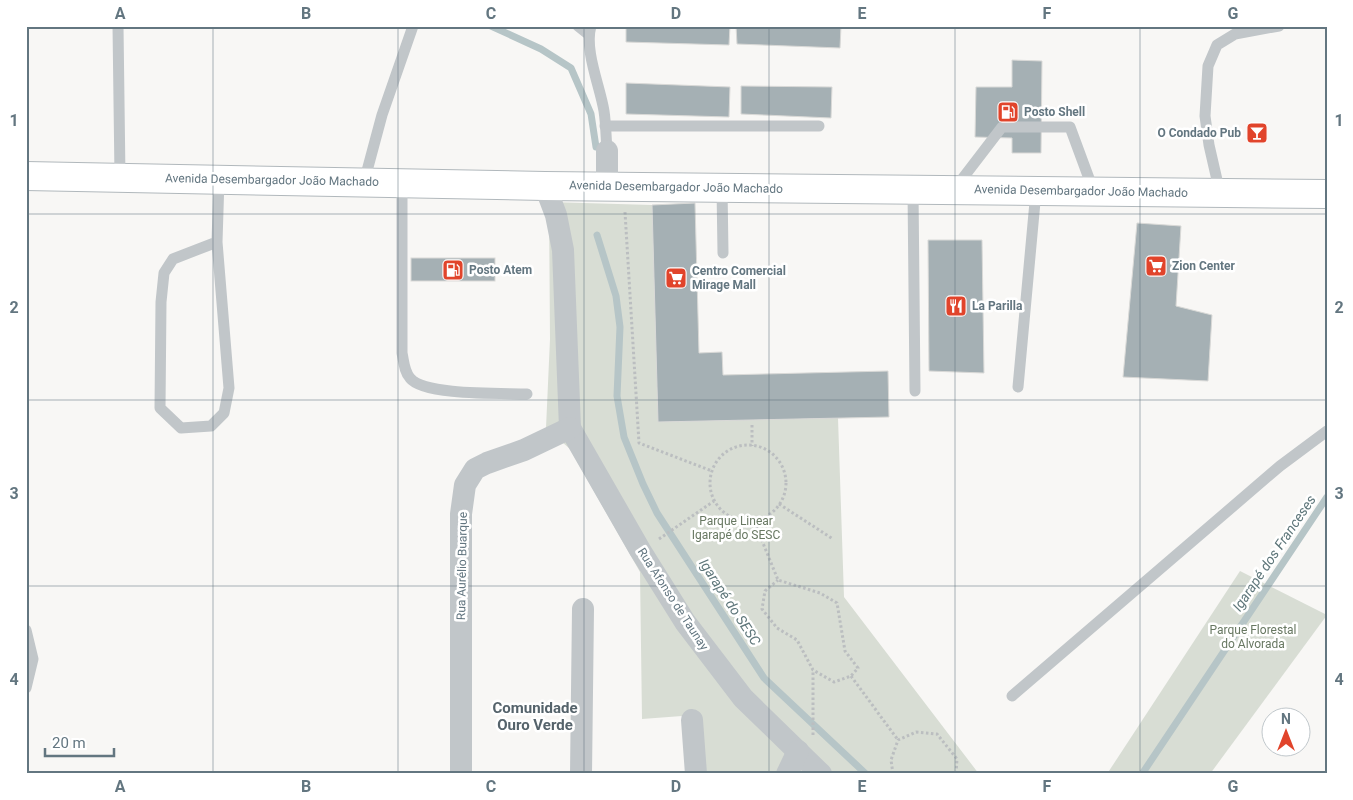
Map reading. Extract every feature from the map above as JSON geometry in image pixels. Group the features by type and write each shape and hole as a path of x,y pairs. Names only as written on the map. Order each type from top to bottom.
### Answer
{"main road":[{"name":"Avenida Desembargador João Machado","path":"26,176 545,186 1327,194"}],"street":[{"path":"607,151 615,186"},
{"path":"545,186 556,215 563,250 570,428"},
{"name":"Rua Afonso de Taunay","path":"570,428 640,550 685,622 743,698 810,763"},
{"name":"Rua Aurélio Buarque","path":"461,774 461,514 465,485 475,470 487,463 524,450 570,428"},
{"path":"581,774 583,608"},
{"path":"692,720 696,774"},
{"path":"786,774 810,763"}],"lane":[{"path":"118,26 120,177"},
{"path":"364,182 382,115 413,26"},
{"path":"578,26 590,30 606,126 607,151"},
{"path":"1220,193 1209,145 1205,116 1208,66 1217,45 1235,34 1279,26"},
{"path":"606,126 819,126"},
{"path":"954,190 1002,127 1070,126 1094,192"},
{"path":"217,242 173,259 164,274 160,408 181,428 211,426 224,412 229,388 217,242 219,179"},
{"path":"402,183 402,353 405,368 411,380 440,391 527,394"},
{"path":"722,188 723,253"},
{"path":"913,190 915,391"},
{"path":"1018,387 1036,191"},
{"path":"1012,696 1280,466 1327,431"},
{"path":"26,630 33,659 26,688"}],"path":[{"path":"615,186 639,443 712,471"},
{"path":"752,425 752,446"},
{"path":"740,446 752,446 765,450 775,457 782,468 786,480 784,493 779,504 764,518 754,521 743,521 721,511 714,502 710,492 710,481 712,471 718,460 728,451 740,446"},
{"path":"677,528 714,502"},
{"path":"779,504 833,539"},
{"path":"754,521 778,580"},
{"path":"778,580 820,593 837,603 844,651 858,668 851,676 834,682 814,670 797,640 778,628 762,609 765,591 778,580"},
{"path":"810,763 814,670"},
{"path":"851,676 898,740"},
{"path":"893,774 891,760 898,740 916,732 937,734 957,759 956,774"}],"green space":[{"name":"Parque Linear Igarapé do SESC","path":"549,202 652,205 658,422 838,418 844,597 979,774 688,774 682,716 642,719 640,572 570,449 546,428 550,339"},
{"name":"Parque Florestal do Alvorada","path":"1240,571 1327,615 1210,774 1107,774"}],"building":[{"path":"626,26 730,26 729,45 626,42"},
{"path":"736,26 841,26 840,48 737,44"},
{"name":"Posto Shell","path":"1012,60 1042,61 1041,153 1012,153 1012,138 975,137 976,87 1012,87"},
{"path":"626,83 730,87 729,117 626,114"},
{"path":"741,86 832,87 831,118 741,114"},
{"name":"Centro Comercial Mirage Mall","path":"695,203 699,353 722,352 723,375 888,371 889,417 658,422 652,205"},
{"name":"Zion Center","path":"1137,223 1181,226 1176,306 1212,315 1208,381 1123,377"},
{"name":"La Parilla","path":"928,240 982,240 984,373 929,371"},
{"name":"Posto Atem","path":"411,258 495,258 495,281 411,281"}],"waterway":[{"name":"Igarapé do SESC","path":"491,26 541,49 571,68 591,114 596,147"},
{"name":"Igarapé do SESC","path":"597,235 616,296 620,327 617,396 624,437 657,513 764,678 866,774"},
{"name":"Igarapé dos Franceses","path":"1142,774 1327,497"}],"place":[{"name":"Posto Shell","path":"1008,112"},
{"name":"O Condado Pub","path":"1257,133"},
{"name":"Zion Center","path":"1156,266"},
{"name":"Posto Atem","path":"453,270"},
{"name":"Centro Comercial Mirage Mall","path":"676,278"},
{"name":"La Parilla","path":"956,306"}],"district":[{"name":"Comunidade Ouro Verde","path":"535,716"}]}
